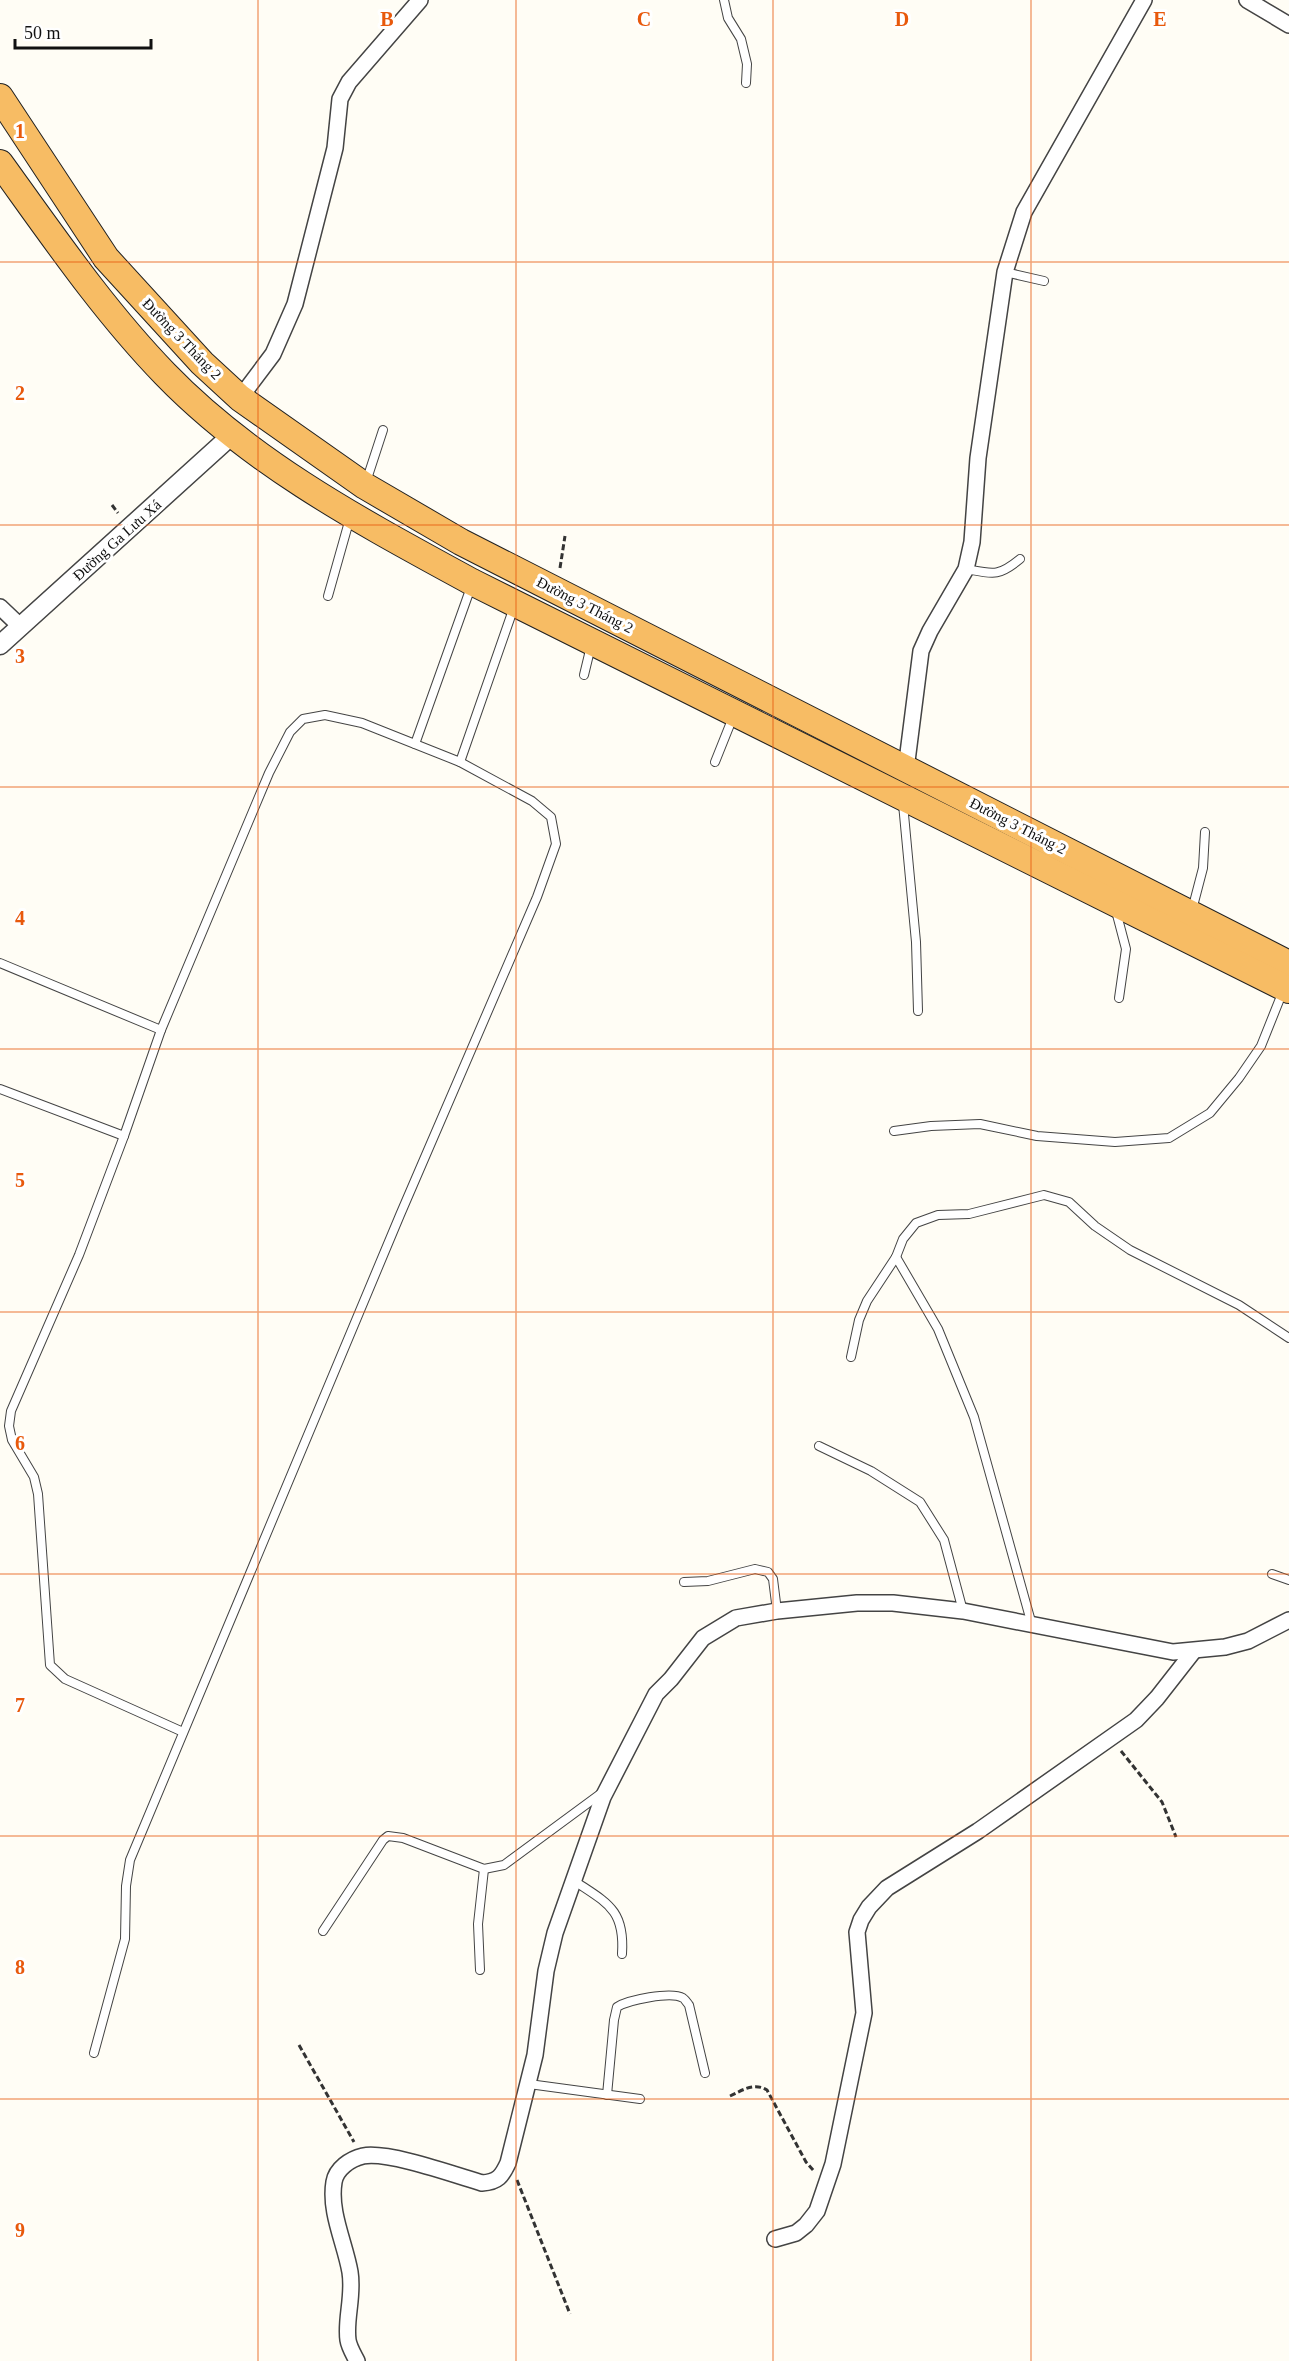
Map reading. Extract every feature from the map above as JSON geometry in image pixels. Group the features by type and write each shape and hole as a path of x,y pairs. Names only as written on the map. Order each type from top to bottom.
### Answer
{"highway":[{"name":"Đường 3 Tháng 2","path":"0,97 106,258 202,363 240,398 365,486 461,542 1191,914 1288,981"},
{"name":"Đường 3 Tháng 2","path":"0,163 79,275 165,374 233,434 286,474 350,516 515,604 1114,903 1288,981"},
{"path":"212,417 240,398"}],"street":[{"path":"240,398 273,354 295,304 335,148 340,99 349,82 420,0"},
{"path":"906,769 921,651 966,569 972,542 978,458 1005,272 1024,212 1144,0"},
{"path":"1247,0 1289,25"},
{"name":"Đường Ga Lưu Xá","path":"0,645 233,434"},
{"path":"0,607 20,626"},
{"path":"357,2361 348,2340 352,2291 350,2272 334,2205 334,2181 347,2163 363,2156 386,2157 482,2182 497,2180 508,2163 529,2084 546,1971 555,1933 606,1789 656,1694 671,1679 703,1638 736,1618 777,1611 866,1603 893,1603 963,1611 1173,1652 1193,1652 1248,1641 1289,1620"},
{"path":"775,2239 796,2233 806,2225 817,2211 828,2181 864,2013 858,1932 861,1920 877,1896 978,1831 1149,1708 1193,1652"}],"lane":[{"path":"724,0 728,18 741,39 747,64 746,83"},
{"path":"1005,272 1044,281"},
{"path":"365,486 383,430"},
{"path":"328,596 350,516"},
{"path":"966,569 994,574 1020,559"},
{"path":"415,744 472,582"},
{"path":"460,762 515,604"},
{"path":"584,675 592,641"},
{"path":"715,762 735,713"},
{"path":"94,2053 125,1939 126,1886 130,1860 537,897 556,844 551,817 539,806 506,786 460,762 362,723 325,715 303,720 290,732 269,774 161,1030 79,1255 11,1411 9,1426 12,1440 34,1477 38,1494 50,1665 65,1679 183,1732"},
{"path":"902,796 916,942 918,1011"},
{"path":"1191,914 1203,868 1205,832"},
{"path":"1114,903 1126,949 1119,998"},
{"path":"0,963 161,1030"},
{"path":"894,1131 931,1126 980,1124 1037,1136 1104,1141 1169,1138 1210,1113 1239,1078 1261,1046 1288,981"},
{"path":"0,1089 124,1136"},
{"path":"851,1357 867,1301 896,1257 903,1239 916,1223 938,1215 969,1214 1044,1195 1069,1202 1095,1226 1130,1250 1239,1305 1289,1338"},
{"path":"896,1257 938,1329 974,1417 1032,1625"},
{"path":"819,1446 871,1471 920,1502 945,1540 963,1611"},
{"path":"684,1582 708,1581 762,1569 773,1579 777,1611"},
{"path":"1272,1574 1289,1580"},
{"path":"323,1931 382,1840 388,1836 403,1838 484,1869 504,1865 606,1789"},
{"path":"480,1970 478,1924 484,1869"},
{"path":"573,1880 606,1902 615,1913 623,1932 622,1954"},
{"path":"607,2095 614,2020 617,2007 625,2002 672,1995 683,1998 689,2005 705,2073"},
{"path":"529,2084 640,2099"}],"path":[{"path":"556,590 565,536"},
{"path":"1110,1738 1162,1802 1176,1837"},
{"path":"298,2045 363,2156"},
{"path":"730,2096 749,2087 760,2086 767,2090 806,2162 828,2181"},
{"path":"508,2163 523,2192 570,2314"}]}
